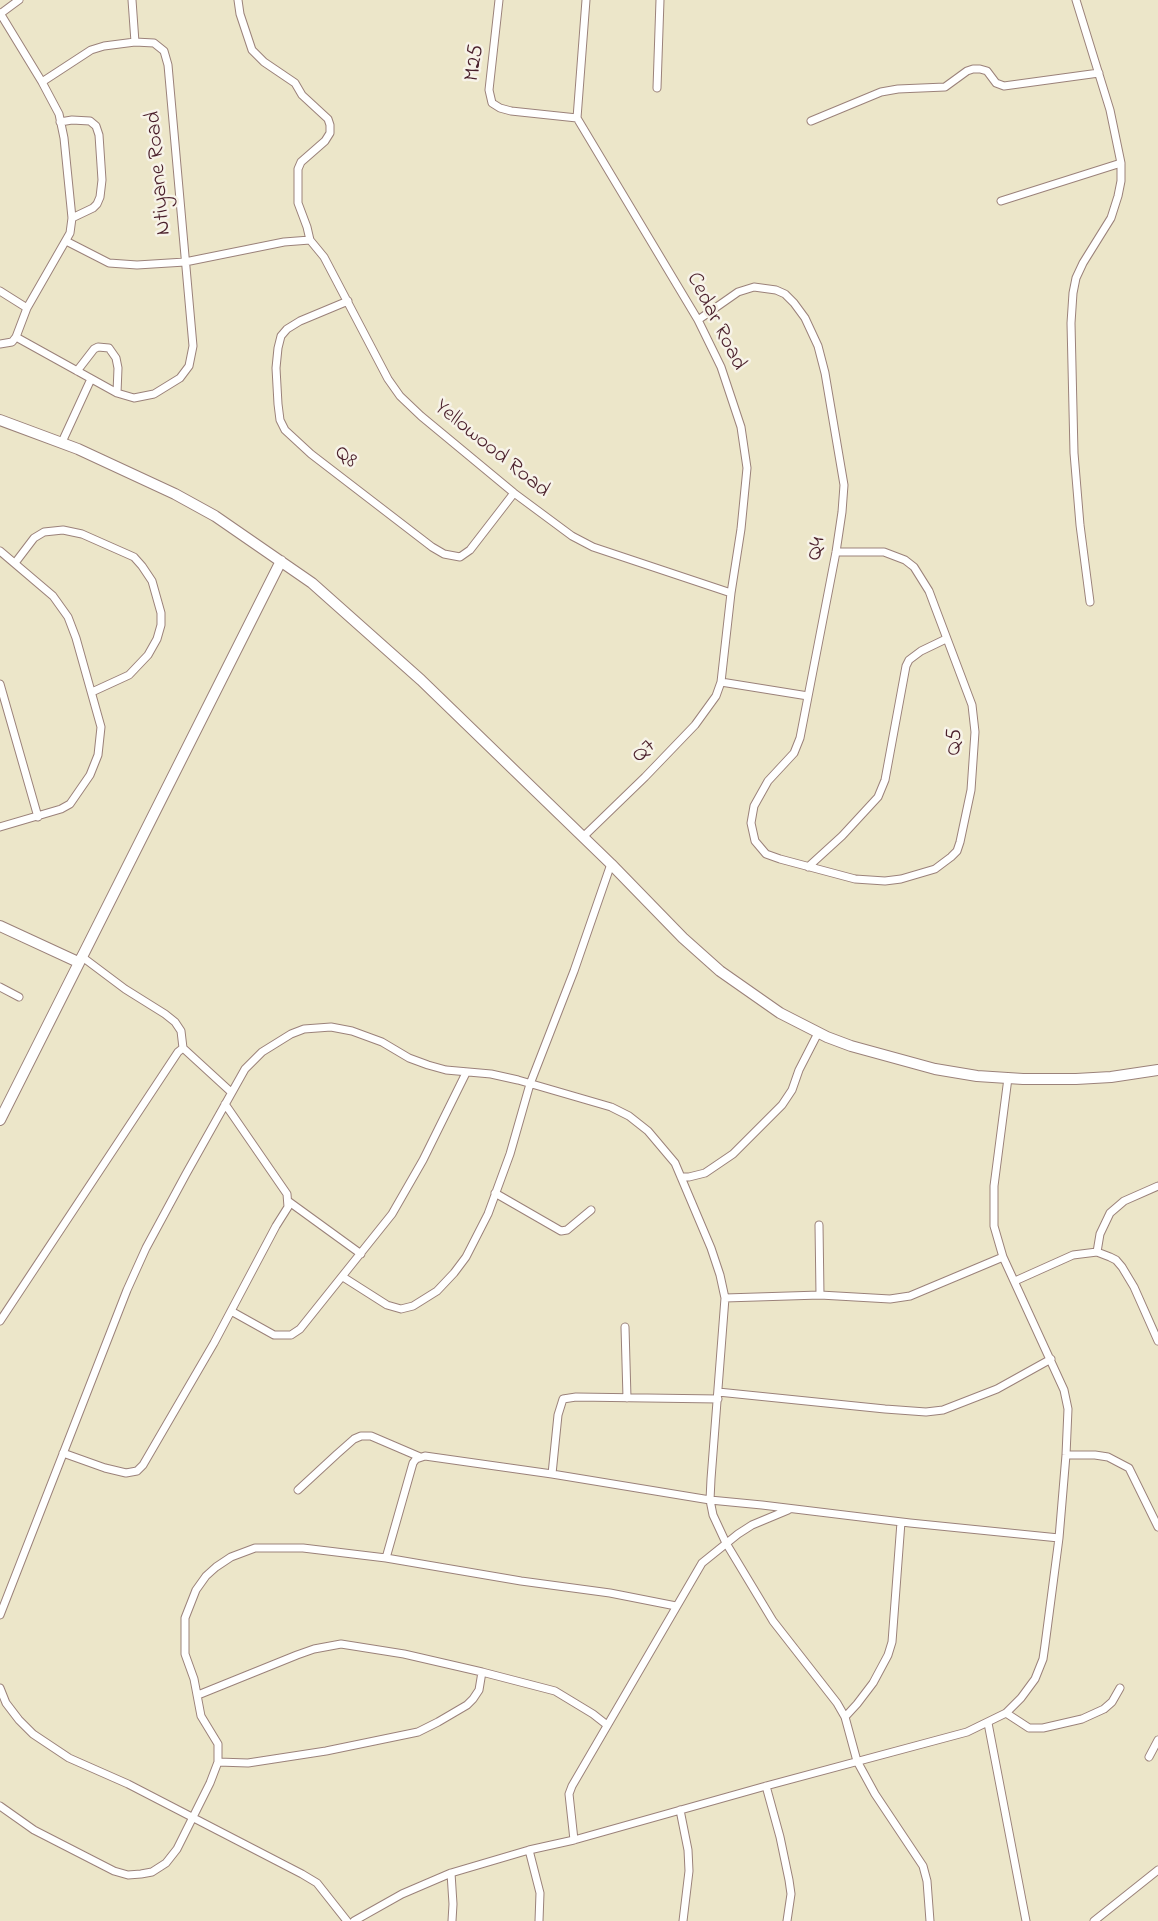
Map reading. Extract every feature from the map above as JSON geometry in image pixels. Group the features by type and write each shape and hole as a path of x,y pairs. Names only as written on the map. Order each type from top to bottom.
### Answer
{"street":[{"path":"0,344 12,342 16,337 28,308 70,233 72,218 64,138 54,104 0,14 19,0"},
{"path":"132,0 135,42"},
{"path":"66,241 109,263 137,265 185,262 284,242 310,240 298,203 298,169 301,162 326,141 330,133 330,125 328,119 302,95 294,83 264,62 252,50 240,14 238,0"},
{"name":"M25","path":"499,0 489,90 492,103 500,108 511,110 577,118"},
{"path":"577,118 586,0"},
{"path":"657,88 660,0"},
{"path":"1076,0 1110,110 1121,164 1121,181 1118,196 1110,218 1076,278 1071,313 1074,453 1080,525 1090,602"},
{"name":"Ntiyane Road","path":"42,82 91,50 104,46 135,42 154,43 164,51 166,57 193,346 189,366 180,378 164,389 141,398 126,397 117,393"},
{"path":"811,121 881,92 898,89 938,89 945,87 966,71 973,69 986,71 996,83 1004,86 1099,73"},
{"name":"Cedar Road","path":"577,118 698,320 721,367 741,427 747,468 746,491 731,593 721,682"},
{"path":"60,122 72,120 90,121 96,126 99,135 102,180 100,197 93,208 72,218"},
{"path":"1001,201 1121,164"},
{"name":"Yellowood Road","path":"310,240 324,257 388,379 400,396 514,494 572,536 593,547 731,593"},
{"name":"Q4","path":"698,320 738,292 754,287 770,289 784,294 794,303 805,318 818,346 825,373 844,485 836,552 804,723 797,746 788,761 768,781 761,792 754,806 751,823 755,841 766,854 780,860 808,867"},
{"path":"0,291 28,308"},
{"name":"Q8","path":"348,301 300,321 287,329 281,336 278,348 278,404 280,420 285,430 311,454 424,541 444,554 460,557 470,550 514,494"},
{"path":"16,337 91,379 117,393 118,368 116,358 109,348 98,347 94,349 77,371"},
{"path":"62,442 91,379"},
{"path":"0,420 62,442 126,470 191,503 215,516 312,583 377,639 611,864 683,938 720,971 780,1013 818,1033 884,1056 935,1069 977,1076 1076,1079 1158,1070"},
{"path":"14,563 34,538 53,530 63,530 82,534 134,557 152,581 161,613 161,625 157,639 148,655 129,675 92,692"},
{"path":"0,551 53,596 68,617 76,638 101,727 98,756 90,775 70,804 38,817 0,828"},
{"name":"Q5","path":"808,867 855,879 885,882 920,875 935,868 957,851 971,790 975,732 972,705 929,591 914,567 905,560 884,552 836,552"},
{"path":"0,1120 281,561"},
{"path":"808,867 842,836 878,797 885,780 906,666 909,660 921,651 946,639"},
{"path":"721,682 808,696"},
{"name":"Q7","path":"583,837 695,725 707,711 721,682"},
{"path":"0,684 38,817"},
{"path":"343,1276 387,1305 401,1309 413,1306 437,1291 466,1257 480,1232 510,1154 530,1084 574,971 611,864"},
{"path":"0,926 80,959 175,1022 181,1031 183,1048 231,1092"},
{"path":"0,987 18,997"},
{"path":"0,1615 124,1298 146,1248 231,1092 245,1069 262,1052 291,1034 316,1028 331,1027 352,1031 382,1042 409,1058 428,1066 466,1073 491,1074 611,1107 629,1116 648,1131 675,1163 711,1248 725,1298 710,1500 712,1515 726,1543 774,1621 844,1716 857,1761 875,1794 923,1866 927,1881 930,1921"},
{"path":"681,1176 689,1177 705,1173 733,1154 782,1105 792,1090 818,1033"},
{"path":"0,1321 139,1109 178,1052 183,1048"},
{"path":"231,1311 268,1333 279,1336 291,1335 300,1329 392,1214 423,1160 466,1073"},
{"path":"354,1921 402,1894 451,1873 529,1850 574,1840 967,1732 988,1724 1006,1713 1021,1698 1034,1679 1043,1659 1066,1455 1067,1400 1051,1359 1003,1257 994,1226 994,1186 1008,1078"},
{"path":"63,1453 126,1473 137,1471 143,1465 288,1207 287,1194 225,1104"},
{"path":"1097,1252 1100,1234 1110,1213 1124,1201 1158,1186"},
{"path":"495,1193 561,1231 567,1230 591,1210"},
{"path":"288,1200 361,1254"},
{"path":"819,1225 820,1295"},
{"path":"1015,1281 1073,1255 1097,1252 1116,1260 1122,1267 1134,1287 1158,1341"},
{"path":"725,1298 820,1295 890,1299 910,1296 1003,1257"},
{"path":"626,1327 627,1398"},
{"path":"552,1474 558,1415 563,1399 576,1397 718,1396 926,1412 943,1410 997,1389 1051,1359"},
{"path":"298,1490 354,1439 361,1436 378,1438 420,1457"},
{"path":"1066,1455 1108,1457 1129,1468 1158,1527"},
{"path":"386,1558 413,1462 425,1456 552,1474 710,1500 1058,1538"},
{"path":"574,1840 569,1794 586,1759 608,1725 702,1563 752,1525 790,1509"},
{"path":"844,1716 857,1704 873,1683 888,1655 893,1634 902,1522"},
{"path":"0,1806 34,1830 114,1871 128,1875 152,1872 166,1864 177,1850 218,1762 218,1744 202,1716 184,1647 185,1618 196,1590 206,1576 231,1558 255,1548 303,1548 386,1558 522,1581 610,1592 676,1606"},
{"path":"198,1695 297,1654 340,1644 404,1654 555,1691 608,1725"},
{"path":"218,1762 248,1763 326,1751 418,1732 474,1700 480,1690 482,1672"},
{"path":"0,1688 6,1703 19,1720 48,1744 69,1758 128,1784 317,1883 347,1921"},
{"path":"1006,1713 1029,1728 1043,1728 1082,1719 1104,1709 1112,1702 1120,1688"},
{"path":"988,1724 1026,1921"},
{"path":"1150,1757 1158,1740"},
{"path":"766,1786 789,1880 791,1894 787,1921"},
{"path":"680,1810 688,1850 689,1871 683,1921"},
{"path":"529,1850 540,1893 540,1921"},
{"path":"1094,1921 1158,1870"},
{"path":"451,1873 452,1921"}]}
